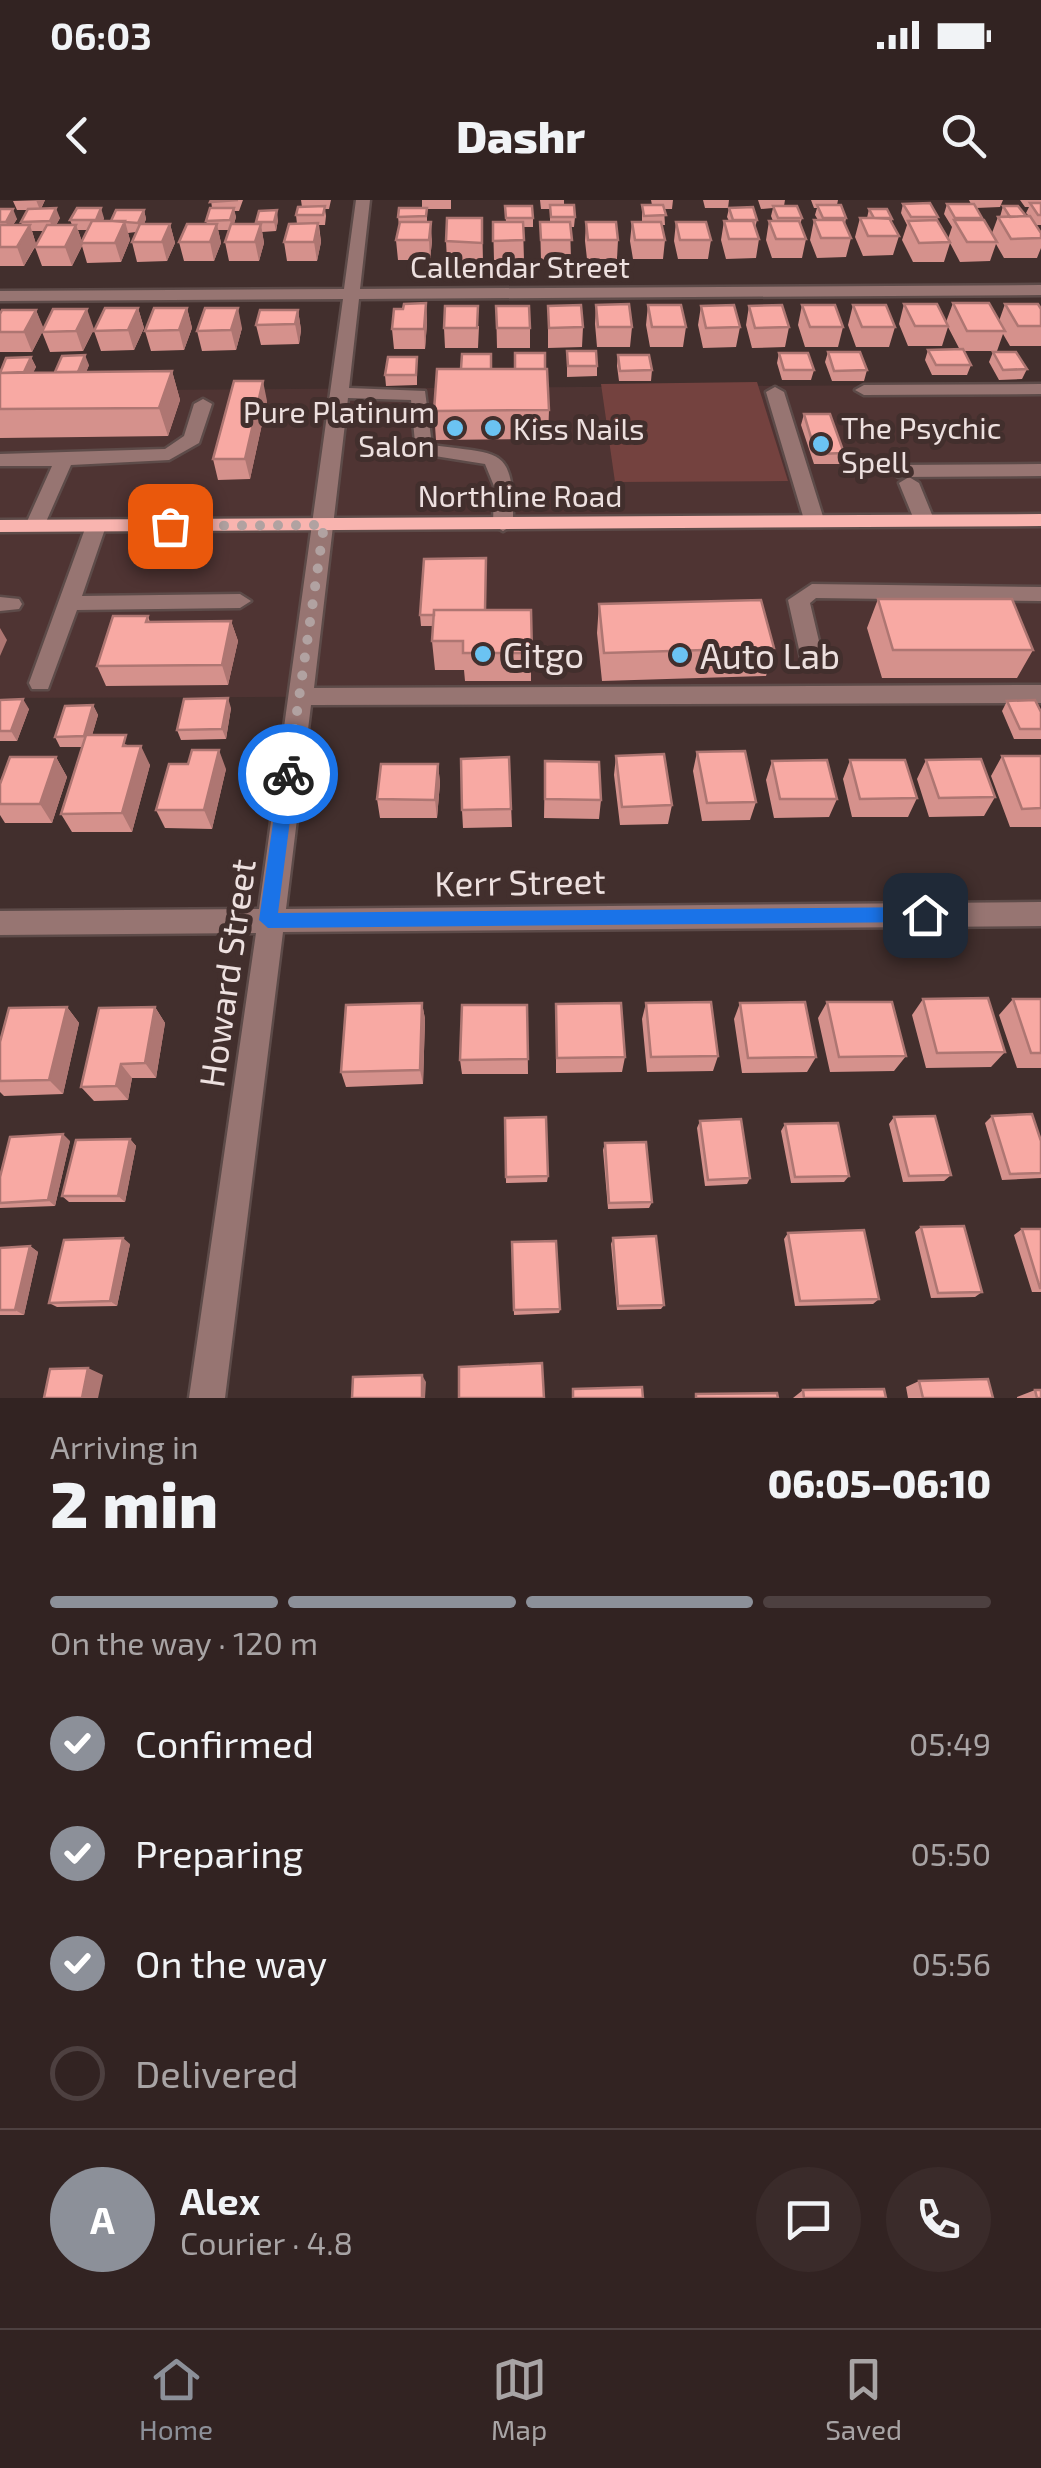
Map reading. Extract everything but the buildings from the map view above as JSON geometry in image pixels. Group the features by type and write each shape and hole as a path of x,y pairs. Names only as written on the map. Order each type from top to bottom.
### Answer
{"main road":[{"name":"Northline Road","path":"0,526 1041,520"}],"street":[{"name":"Howard Street","path":"207,1398 268,920 324,525 363,200"},
{"name":"Callendar Street","path":"0,296 1041,290"},
{"path":"864,390 1041,388"},
{"path":"774,392 816,522"},
{"path":"339,393 419,395 423,449 492,459 504,486 503,526"},
{"path":"0,460 169,454 192,438 203,404"},
{"path":"35,526 64,460"},
{"path":"926,522 903,477 1041,470"},
{"path":"40,683 96,526"},
{"path":"812,658 799,600 812,591 1041,594"},
{"path":"68,603 240,601"},
{"path":"298,697 1041,694"},
{"name":"Kerr Street","path":"0,923 1041,914"}],"shaded area":[{"path":"757,382 788,481 615,482 601,384"},
{"path":"1041,384 1041,694 0,698 0,391"}],"way so far":[{"path":"170,526 324,525 288,774"}],"place":[{"name":"Pure Platinum Salon","path":"455,428"},
{"name":"Kiss Nails","path":"493,428"},
{"name":"The Psychic Spell","path":"821,444"},
{"name":"Citgo","path":"483,654"},
{"name":"Auto Lab","path":"680,655"}],"route":[{"path":"288,774 268,920 925,915"}]}
